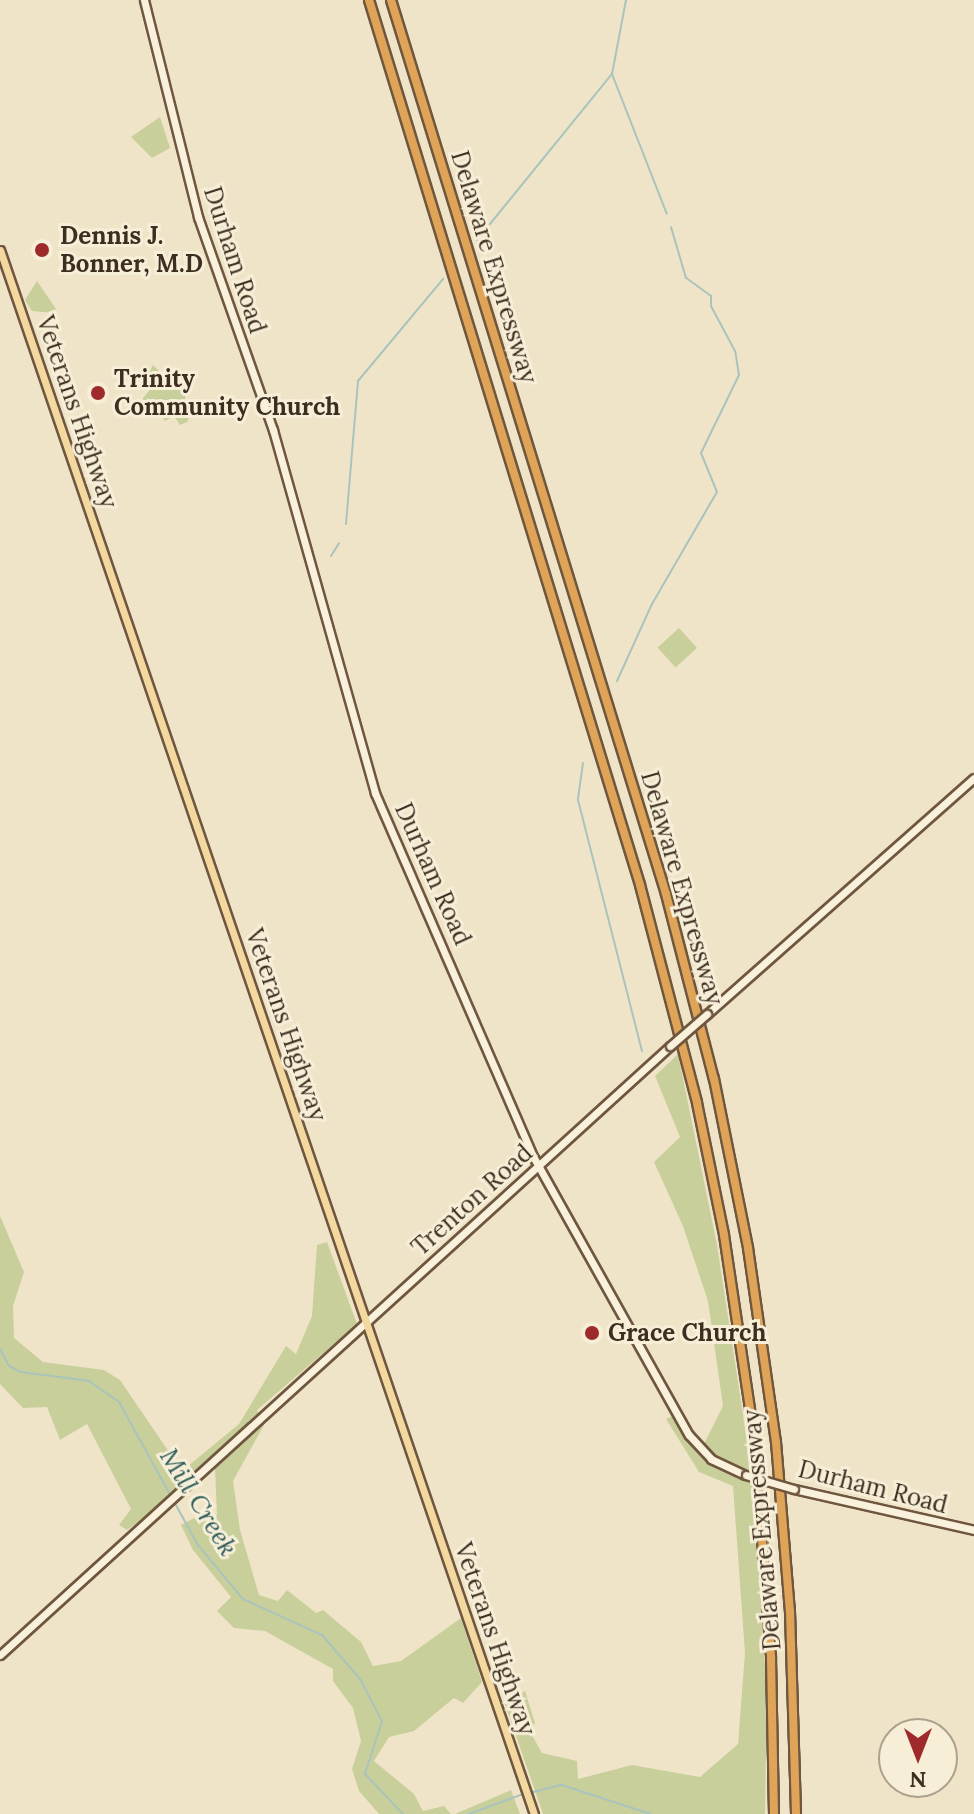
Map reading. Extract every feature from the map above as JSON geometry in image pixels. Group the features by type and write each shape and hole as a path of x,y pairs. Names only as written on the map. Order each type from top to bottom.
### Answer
{"highway":[{"name":"Delaware Expressway","path":"369,0 640,885 697,1103 731,1276 754,1435 771,1658 774,1814"},
{"name":"Delaware Expressway","path":"391,0 666,894 714,1079 748,1248 776,1442 790,1611 796,1814"}],"main road":[{"name":"Durham Road","path":"144,0 198,217 273,430 369,776 539,1167 689,1435 711,1459 746,1475 794,1489 974,1530"},
{"name":"Veterans Highway","path":"0,250 534,1814"},
{"name":"Trenton Road","path":"0,1655 670,1046 974,778"}],"green space":[{"path":"160,117 170,148 152,158 131,137"},
{"path":"37,281 56,309 54,313 32,311 25,300"},
{"path":"153,365 169,381 179,375 191,380 193,386 185,388 185,401 193,410 187,422 180,425 174,416 165,421 157,408 144,415 143,398 158,380 149,373"},
{"path":"679,628 697,648 676,667 657,647"},
{"path":"678,1054 717,1245 751,1467 767,1693 765,1814 543,1814 505,1704 525,1691 535,1723 529,1730 542,1753 577,1761 578,1779 632,1765 700,1777 738,1744 745,1653 733,1486 699,1472 666,1419 673,1416 699,1454 723,1406 708,1301 683,1226 654,1162 680,1137 655,1076"},
{"path":"0,1216 24,1272 13,1306 14,1338 43,1362 104,1370 120,1380 182,1471 239,1424 286,1346 296,1354 312,1316 317,1245 327,1242 357,1324 257,1410 264,1425 233,1481 240,1530 259,1595 278,1601 287,1590 316,1613 323,1610 361,1642 373,1666 401,1661 461,1618 482,1682 463,1703 454,1698 414,1731 389,1737 374,1761 414,1794 423,1811 444,1806 451,1814 379,1814 359,1791 352,1769 361,1741 353,1708 333,1681 333,1669 265,1631 234,1628 217,1611 231,1597 193,1550 181,1525 194,1518 209,1522 217,1515 215,1468 127,1530 119,1525 131,1509 87,1424 60,1440 47,1407 23,1408 0,1384"},
{"path":"511,1790 520,1814 455,1814"}],"waterway":[{"path":"626,0 612,74 667,214"},
{"path":"477,240 612,74"},
{"path":"617,681 652,604 717,492 701,453 739,375 735,351 711,306 711,296 686,278 671,227"},
{"path":"346,524 358,381 443,279"},
{"path":"331,556 339,543"},
{"path":"583,763 578,800 642,1051"},
{"name":"Mill Creek","path":"0,1349 9,1366 21,1372 89,1381 119,1402 198,1545 243,1599 322,1635 360,1679 382,1721 365,1774 403,1814"},
{"name":"Mill Creek","path":"529,1793 562,1785 650,1814"},
{"name":"Mill Creek","path":"469,1814 523,1794"}],"place":[{"name":"Dennis J. Bonner, M.D","path":"42,250"},
{"name":"Trinity Community Church","path":"98,393"},
{"name":"Grace Church","path":"592,1333"}]}
